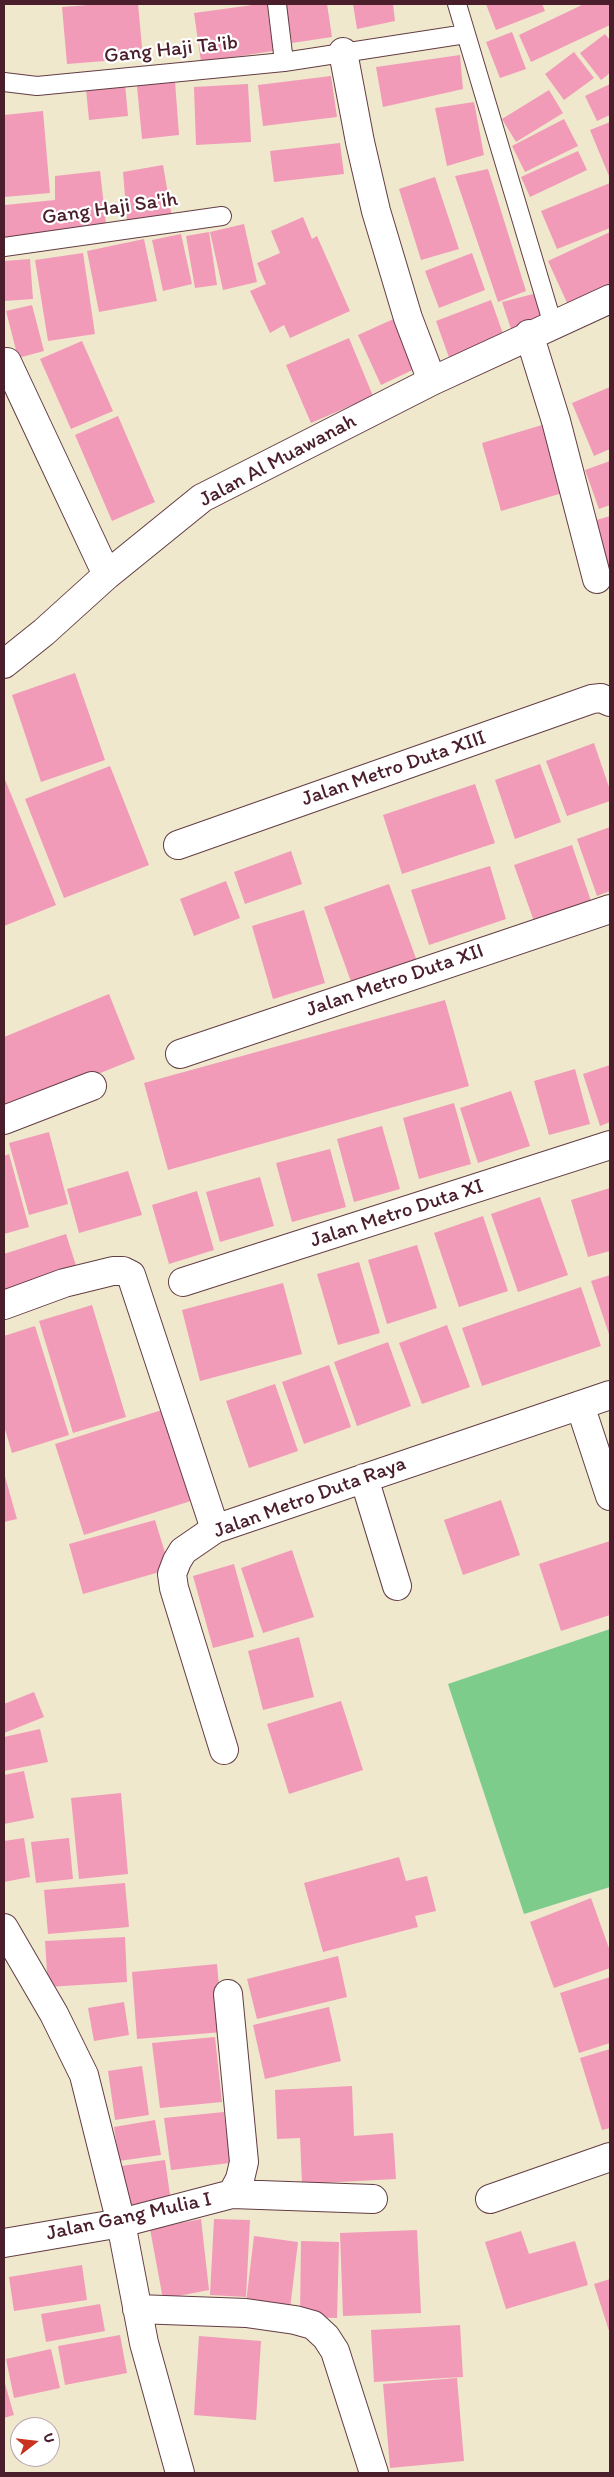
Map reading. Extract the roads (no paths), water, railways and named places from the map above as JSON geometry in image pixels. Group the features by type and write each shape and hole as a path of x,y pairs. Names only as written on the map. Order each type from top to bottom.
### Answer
{"street":[{"path":"343,52 360,142 376,211 408,318 432,380"},
{"name":"Jalan Al Muawanah","path":"4,664 44,632 107,575 202,498 432,380 610,299"},
{"path":"541,330 556,421 597,579"},
{"path":"7,362 107,575"},
{"name":"Jalan Metro Duta XIII","path":"178,845 592,699 601,698 610,702"},
{"name":"Jalan Metro Duta XII","path":"180,1054 610,909"},
{"path":"4,1120 92,1086"},
{"name":"Jalan Metro Duta XI","path":"183,1282 610,1146"},
{"path":"4,1305 64,1283 113,1271 124,1271 131,1275 215,1528"},
{"name":"Jalan Metro Duta Raya","path":"224,1750 174,1588 172,1574 183,1551 215,1528 610,1395"},
{"path":"580,1405 610,1496"},
{"path":"364,1478 397,1586"},
{"path":"4,1928 54,2014 84,2075 121,2223 144,2343 180,2473"},
{"name":"Jalan Gang Mulia I","path":"4,2243 121,2223 232,2194 240,2179 244,2162 228,1994"},
{"path":"490,2199 610,2157"},
{"path":"232,2194 373,2199"},
{"path":"137,2309 246,2313 295,2320 313,2325 326,2336 335,2351 374,2473"}],"lane":[{"path":"277,4 284,62"},
{"path":"457,4 541,330"},
{"name":"Gang Haji Ta'ib","path":"4,82 37,86 284,62 466,34"},
{"name":"Gang Haji Sa'ih","path":"4,247 222,216"}]}
